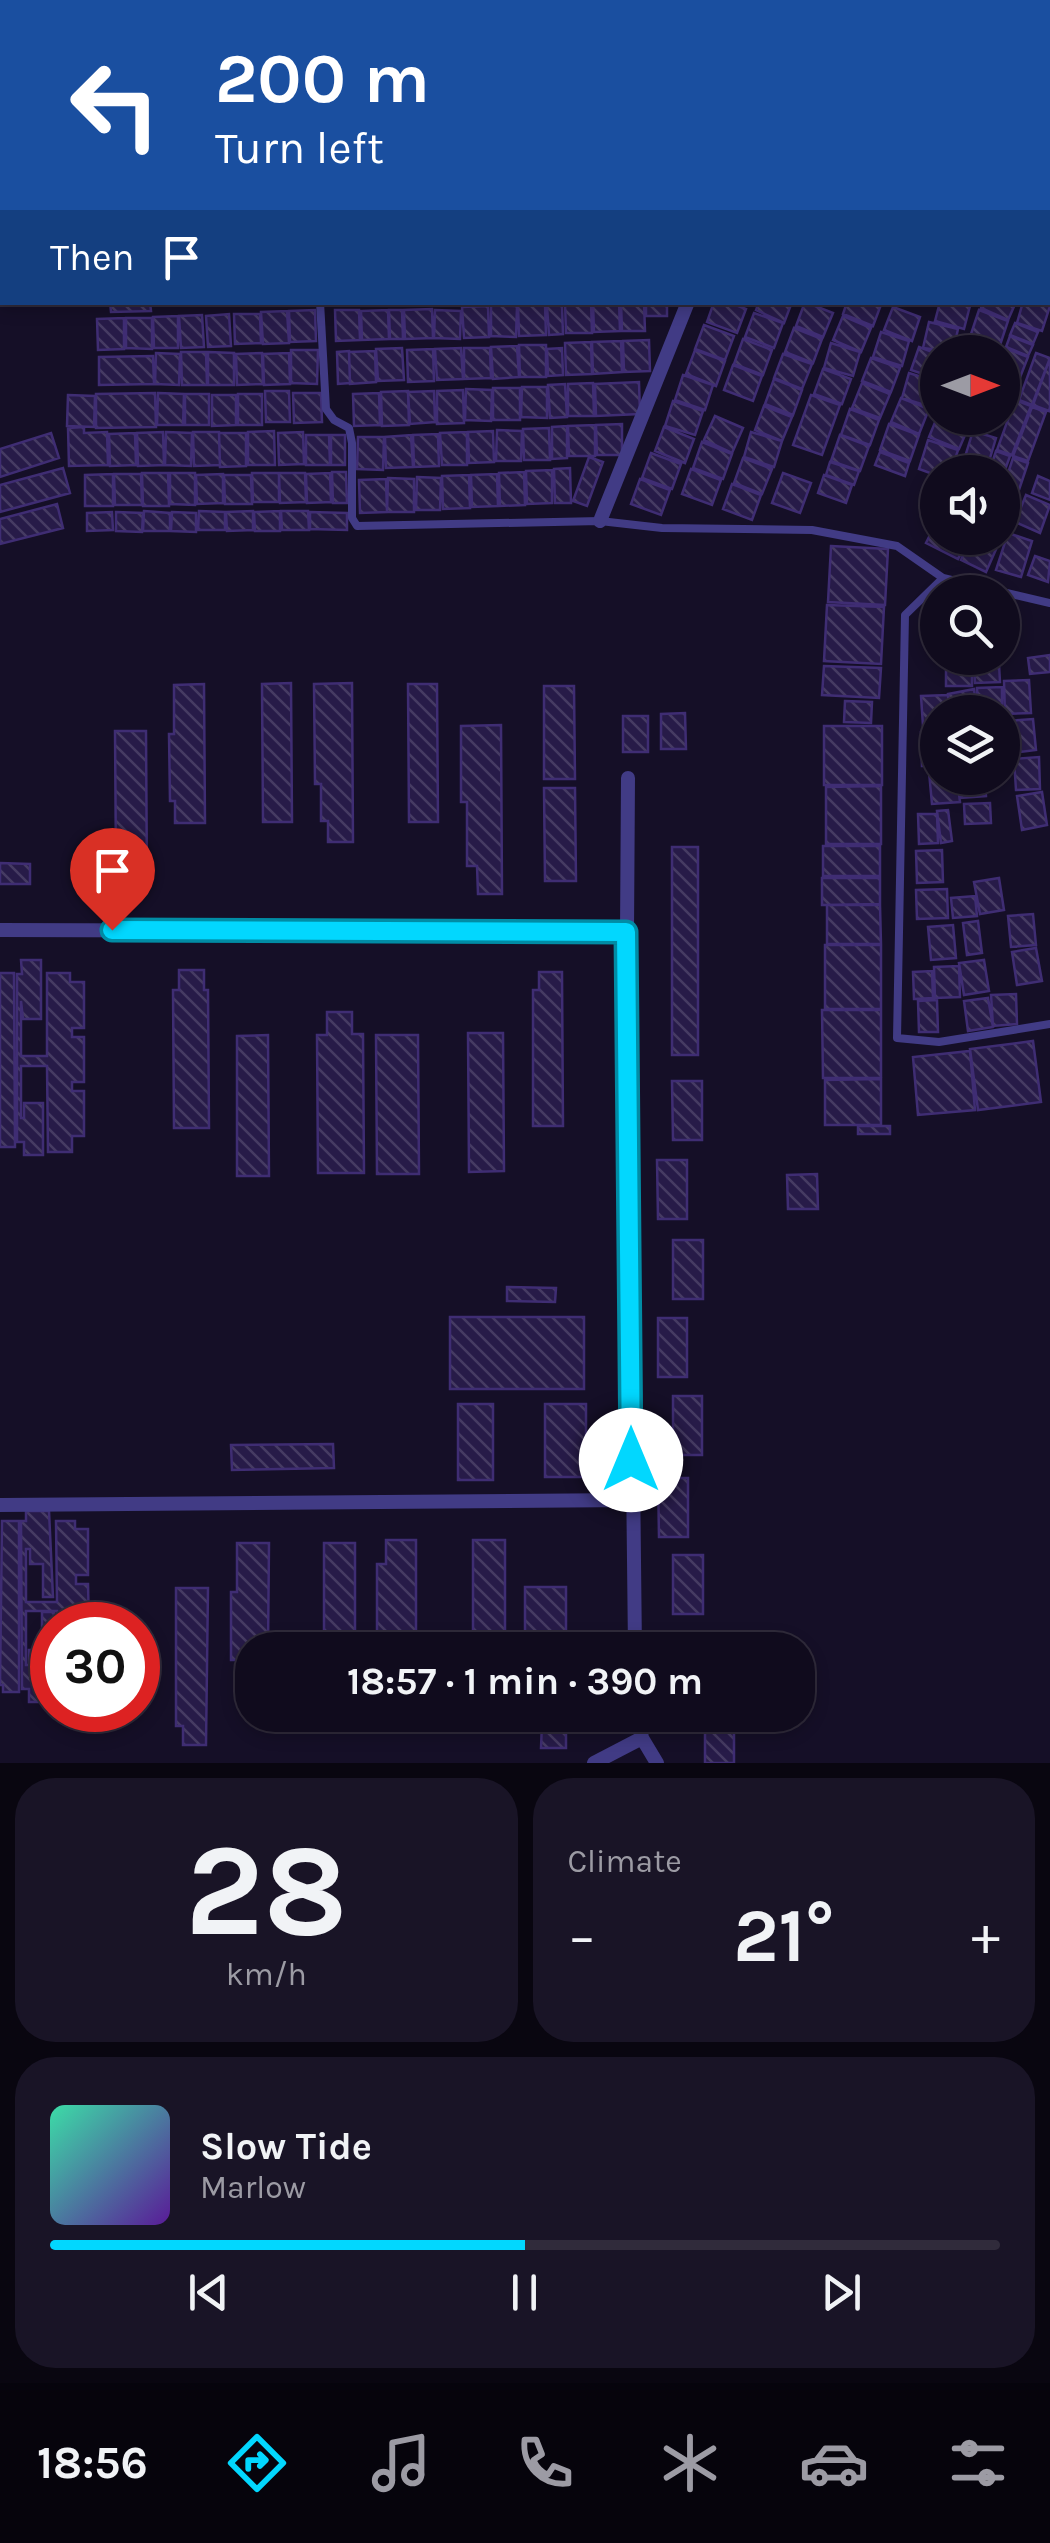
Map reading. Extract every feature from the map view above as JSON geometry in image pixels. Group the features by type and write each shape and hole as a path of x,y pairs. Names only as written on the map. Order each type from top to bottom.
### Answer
{"street":[{"path":"600,521 687,305"},
{"path":"628,778 626,932 635,1632"},
{"path":"0,930 626,932"},
{"path":"0,1505 631,1500"},
{"path":"641,1732 658,1763"},
{"path":"594,1763 642,1738"}],"lane":[{"path":"320,305 326,408 334,420 349,428 352,518 357,526 600,521 662,528 812,530 897,546 939,575"},
{"path":"1020,596 1050,603"},
{"path":"920,600 904,615 897,1038 939,1042 1050,1024"}],"building":[{"path":"110,305 150,305 151,311 111,312"},
{"path":"491,305 517,306 516,337 491,336"},
{"path":"518,305 545,305 546,335 519,336"},
{"path":"562,305 563,334 549,335 547,306"},
{"path":"565,305 591,305 592,333 566,333"},
{"path":"593,305 619,305 620,331 594,332"},
{"path":"621,305 644,305 645,331 622,331"},
{"path":"646,305 667,305 667,316 646,316"},
{"path":"713,305 746,309 737,333 707,322"},
{"path":"758,305 791,305 784,323 756,310"},
{"path":"804,305 833,313 823,337 796,326"},
{"path":"846,305 881,305 873,326 843,314"},
{"path":"939,305 970,305 964,329 935,321"},
{"path":"982,305 1015,305 1008,320 981,308"},
{"path":"1022,305 1050,306 1042,331 1017,323"},
{"path":"488,306 489,337 464,338 462,307"},
{"path":"893,307 920,317 912,341 884,330"},
{"path":"432,309 433,338 405,339 404,310"},
{"path":"315,310 316,341 290,342 289,311"},
{"path":"335,310 359,310 360,340 336,341"},
{"path":"388,310 389,339 362,340 361,311"},
{"path":"389,310 402,310 403,339 390,339"},
{"path":"435,310 461,311 460,339 434,338"},
{"path":"979,310 1008,321 1003,335 971,334"},
{"path":"287,311 289,343 263,344 261,312"},
{"path":"754,313 783,323 774,348 745,337"},
{"path":"229,314 231,346 208,347 206,316"},
{"path":"234,314 260,314 261,343 235,344"},
{"path":"202,315 204,347 181,348 179,316"},
{"path":"178,316 178,348 154,348 153,317"},
{"path":"843,316 871,328 861,352 833,340"},
{"path":"124,318 124,349 98,350 97,319"},
{"path":"126,318 152,318 152,349 126,348"},
{"path":"929,322 958,329 957,335 926,335"},
{"path":"1015,323 1038,332 1033,344 1020,339 1020,335 1010,335"},
{"path":"704,325 734,336 725,360 695,349"},
{"path":"794,328 822,339 813,363 785,352"},
{"path":"881,332 909,341 902,366 873,357"},
{"path":"743,339 772,350 763,375 734,364"},
{"path":"649,340 650,371 624,372 623,341"},
{"path":"1020,340 1033,345 1028,356 1020,353"},
{"path":"621,341 622,372 593,374 592,342"},
{"path":"591,342 592,374 566,375 565,343"},
{"path":"831,343 860,352 853,376 824,368"},
{"path":"519,345 546,345 546,377 520,377"},
{"path":"517,346 519,377 493,379 491,347"},
{"path":"919,347 920,347 920,373 911,370"},
{"path":"402,348 404,380 378,381 376,349"},
{"path":"461,348 463,379 437,380 435,349"},
{"path":"464,348 490,348 491,378 464,379"},
{"path":"562,348 563,375 548,376 547,349"},
{"path":"433,349 434,381 408,382 407,350"},
{"path":"291,350 318,350 317,384 291,383"},
{"path":"695,350 725,361 716,386 686,374"},
{"path":"349,351 350,383 338,384 337,352"},
{"path":"375,351 376,382 350,384 349,352"},
{"path":"181,352 206,352 207,385 182,385"},
{"path":"208,352 234,353 234,385 208,385"},
{"path":"156,353 180,354 179,385 155,384"},
{"path":"262,353 263,384 237,385 236,354"},
{"path":"289,353 290,384 264,385 263,354"},
{"path":"1036,353 1050,358 1032,405 1020,397"},
{"path":"783,354 812,364 802,389 774,378"},
{"path":"1020,354 1028,357 1020,377"},
{"path":"153,356 154,384 99,385 99,357"},
{"path":"871,358 900,368 891,392 862,381"},
{"path":"1050,358 1050,407 1049,411 1033,405"},
{"path":"733,365 762,376 753,401 724,390"},
{"path":"823,369 851,379 842,404 814,394"},
{"path":"909,373 920,376 920,404 902,398"},
{"path":"683,375 713,385 705,410 675,400"},
{"path":"774,379 802,390 793,415 765,404"},
{"path":"639,382 640,414 596,416 595,384"},
{"path":"593,383 594,416 568,416 568,384"},
{"path":"862,383 890,394 880,418 852,408"},
{"path":"565,384 567,417 550,418 548,385"},
{"path":"522,387 547,387 547,418 521,417"},
{"path":"493,388 520,388 520,420 493,420"},
{"path":"466,389 492,390 491,421 465,420"},
{"path":"463,390 464,423 437,424 437,391"},
{"path":"265,391 289,391 290,422 266,422"},
{"path":"408,391 409,425 382,426 381,392"},
{"path":"434,391 435,422 410,424 408,392"},
{"path":"155,393 156,427 96,428 96,394"},
{"path":"158,393 184,394 183,425 157,425"},
{"path":"293,393 321,393 322,422 294,423"},
{"path":"379,393 380,425 354,426 353,394"},
{"path":"185,394 209,394 209,425 185,425"},
{"path":"238,394 262,394 262,425 238,425"},
{"path":"68,395 95,396 94,427 67,426"},
{"path":"212,395 236,395 236,425 212,426"},
{"path":"811,395 840,405 822,455 793,445"},
{"path":"901,398 920,405 919,434 891,422"},
{"path":"673,401 703,411 695,435 665,426"},
{"path":"1020,402 1031,406 1020,434"},
{"path":"764,406 792,417 782,441 755,430"},
{"path":"1032,407 1046,412 1028,461 1013,455"},
{"path":"850,409 879,420 870,445 841,435"},
{"path":"715,416 743,428 732,453 704,440"},
{"path":"622,424 622,455 597,455 596,425"},
{"path":"889,424 919,435 910,461 880,450"},
{"path":"595,425 595,456 569,456 568,426"},
{"path":"567,426 567,458 552,459 552,427"},
{"path":"84,427 84,433 107,432 108,465 69,466 68,428"},
{"path":"664,427 694,439 685,463 655,451"},
{"path":"549,428 550,460 524,460 523,429"},
{"path":"497,430 522,431 521,461 496,461"},
{"path":"274,431 275,465 248,465 248,432"},
{"path":"493,431 494,462 469,463 468,432"},
{"path":"163,432 164,465 138,466 137,433"},
{"path":"166,432 192,433 191,466 165,465"},
{"path":"193,432 219,432 220,465 194,466"},
{"path":"303,432 304,464 279,465 278,433"},
{"path":"467,432 467,465 442,465 440,433"},
{"path":"751,432 782,441 774,467 744,457"},
{"path":"51,433 59,458 0,477 0,449"},
{"path":"135,433 136,465 110,466 109,434"},
{"path":"219,433 246,433 246,466 220,467"},
{"path":"438,434 439,466 414,467 413,435"},
{"path":"306,435 329,435 330,465 306,465"},
{"path":"331,435 345,435 345,465 331,465"},
{"path":"411,435 413,467 386,468 385,437"},
{"path":"840,435 869,446 860,471 831,461"},
{"path":"930,435 965,435 959,449"},
{"path":"972,435 996,438 991,455 966,455"},
{"path":"1002,435 1020,435 1012,455 997,450"},
{"path":"358,437 384,437 383,470 357,469"},
{"path":"928,440 958,450 956,455 923,455"},
{"path":"702,442 732,454 723,479 693,468"},
{"path":"880,452 909,463 905,476 875,465"},
{"path":"651,453 681,464 672,489 642,478"},
{"path":"589,457 603,462 587,506 573,501"},
{"path":"743,458 772,469 762,494 734,483"},
{"path":"1020,460 1028,463 1020,487"},
{"path":"830,462 859,471 854,485 826,475"},
{"path":"63,468 70,493 0,512 0,485"},
{"path":"570,468 571,503 555,503 554,469"},
{"path":"691,469 721,480 712,505 682,494"},
{"path":"552,470 552,503 527,504 526,471"},
{"path":"332,472 346,472 347,503 333,503"},
{"path":"524,472 525,505 500,506 499,473"},
{"path":"142,473 168,473 169,506 143,506"},
{"path":"170,473 195,473 195,505 170,504"},
{"path":"252,473 279,473 279,502 253,502"},
{"path":"279,473 305,473 306,502 280,503"},
{"path":"330,473 331,502 307,503 306,474"},
{"path":"783,473 811,483 800,513 772,503"},
{"path":"113,474 113,506 85,506 85,475"},
{"path":"114,474 141,474 142,505 115,505"},
{"path":"223,474 223,503 197,504 196,475"},
{"path":"497,474 498,506 472,507 471,475"},
{"path":"224,475 251,475 252,504 225,504"},
{"path":"469,475 470,508 443,509 442,476"},
{"path":"824,475 852,485 846,503 818,493"},
{"path":"1038,476 1050,481 1050,500 1032,493"},
{"path":"417,477 441,478 440,510 416,510"},
{"path":"388,478 414,479 414,512 387,512"},
{"path":"386,479 387,512 360,513 359,480"},
{"path":"640,479 670,490 661,515 631,504"},
{"path":"732,484 761,495 752,520 723,509"},
{"path":"1026,495 1050,505 1040,533 1020,524"},
{"path":"57,504 63,528 0,544 0,519"},
{"path":"144,511 170,513 170,531 143,531"},
{"path":"199,511 225,512 225,530 198,530"},
{"path":"253,511 253,530 227,531 226,512"},
{"path":"280,511 280,531 255,531 254,512"},
{"path":"281,511 308,511 309,530 282,530"},
{"path":"112,512 113,530 87,531 87,513"},
{"path":"116,512 143,513 142,532 116,531"},
{"path":"172,512 196,513 196,532 171,531"},
{"path":"310,512 347,513 347,530 310,529"},
{"path":"1020,537 1032,541 1021,577 996,570 1001,555 1020,555"},
{"path":"831,546 888,549 885,605 828,602"},
{"path":"963,555 994,555 986,572 961,560"},
{"path":"1035,556 1050,561 1048,582 1028,575"},
{"path":"827,605 884,607 881,664 824,661"},
{"path":"1050,655 1050,672 1030,674 1028,658"},
{"path":"824,666 881,668 879,698 822,695"},
{"path":"946,675 972,675 972,686 946,686"},
{"path":"975,675 1000,675 1000,682 975,683"},
{"path":"1029,680 1031,713 1020,713 1020,695 1004,695 1004,681"},
{"path":"291,683 292,822 263,822 262,684"},
{"path":"352,683 353,842 328,842 328,821 321,821 321,784 315,784 314,684"},
{"path":"204,684 205,823 175,823 175,801 170,801 169,734 174,734 174,685"},
{"path":"408,684 437,684 438,822 409,822"},
{"path":"544,686 574,686 575,779 544,779"},
{"path":"1002,687 1002,695 977,695 977,688"},
{"path":"974,689 975,695 948,695"},
{"path":"845,701 872,702 871,723 844,722"},
{"path":"685,713 686,749 661,749 661,714"},
{"path":"623,716 648,716 648,752 623,752"},
{"path":"1033,719 1036,750 1020,752 1020,720"},
{"path":"501,725 502,894 478,894 477,866 467,866 467,802 461,802 461,726"},
{"path":"824,726 882,726 882,785 824,785"},
{"path":"115,731 146,731 147,890 124,890 124,869 116,869"},
{"path":"1039,757 1040,789 1020,790 1020,759"},
{"path":"881,786 881,844 826,844 826,787"},
{"path":"544,788 575,788 576,881 545,881"},
{"path":"1042,792 1047,825 1022,830 1017,796"},
{"path":"931,795 959,795 960,802 932,804"},
{"path":"990,803 991,823 965,824 964,804"},
{"path":"948,810 952,841 941,843 937,811"},
{"path":"918,814 937,814 938,843 919,844"},
{"path":"823,846 880,846 880,876 823,876"},
{"path":"672,847 698,847 698,1055 672,1055"},
{"path":"942,850 943,882 917,883 916,851"},
{"path":"0,863 30,864 30,884 0,884"},
{"path":"822,878 880,878 880,904 822,905"},
{"path":"999,878 1004,910 980,914 974,882"},
{"path":"947,889 948,918 917,919 916,890"},
{"path":"975,896 977,916 953,918 951,898"},
{"path":"827,905 880,905 881,944 827,944"},
{"path":"1033,914 1036,945 1011,947 1008,916"},
{"path":"978,921 982,953 967,955 963,923"},
{"path":"953,925 956,958 931,960 928,927"},
{"path":"825,945 881,945 881,1009 825,1009"},
{"path":"1036,948 1042,981 1017,985 1012,952"},
{"path":"21,960 41,960 41,1019 23,1019 21,1001 21,1056 47,1056 47,973 70,973 70,982 84,982 84,1028 72,1028 72,1037 84,1037 84,1082 72,1082 72,1091 84,1091 84,1136 72,1136 72,1152 48,1152 47,1066 21,1066 21,1118 24,1103 43,1103 43,1155 24,1155 24,1142 17,1142 17,974 22,974"},
{"path":"984,960 989,991 964,995 959,963"},
{"path":"959,966 960,997 935,998 934,967"},
{"path":"179,970 204,970 204,990 208,990 209,1128 174,1128 173,990 179,990"},
{"path":"932,971 933,998 914,999 913,972"},
{"path":"539,972 562,972 563,1126 533,1126 533,990 539,990"},
{"path":"0,973 14,973 15,1147 0,1147"},
{"path":"1016,994 1017,1024 993,1026 991,995"},
{"path":"988,998 993,1027 968,1031 964,1001"},
{"path":"937,1000 938,1032 919,1032 918,1001"},
{"path":"822,1010 881,1010 881,1078 823,1078"},
{"path":"327,1012 352,1012 352,1034 363,1034 364,1173 318,1173 317,1035 327,1035"},
{"path":"468,1033 503,1033 504,1171 469,1172"},
{"path":"268,1035 269,1176 237,1176 237,1036"},
{"path":"376,1035 418,1035 419,1174 377,1174"},
{"path":"1033,1041 1041,1102 978,1110 970,1049"},
{"path":"970,1051 975,1110 918,1115 913,1057"},
{"path":"881,1079 881,1125 825,1125 825,1080"},
{"path":"672,1081 702,1081 702,1140 673,1140"},
{"path":"858,1126 890,1126 890,1134 858,1134"},
{"path":"657,1160 687,1160 687,1219 658,1219"},
{"path":"817,1174 818,1209 788,1209 787,1175"},
{"path":"673,1240 703,1240 703,1299 673,1299"},
{"path":"507,1287 556,1288 555,1302 507,1301"},
{"path":"450,1317 584,1317 584,1389 450,1389"},
{"path":"658,1318 687,1318 687,1377 658,1377"},
{"path":"673,1396 702,1396 702,1455 673,1455"},
{"path":"458,1404 493,1404 493,1480 458,1480"},
{"path":"545,1404 586,1404 586,1477 545,1477"},
{"path":"333,1444 334,1468 232,1470 231,1445"},
{"path":"658,1478 688,1478 688,1537 659,1537"},
{"path":"26,1511 49,1511 53,1597 43,1597 43,1564 30,1564 30,1549 26,1549 26,1602 30,1602 30,1611 26,1611 26,1665 30,1650 30,1702 29,1689 22,1689 21,1521 26,1521"},
{"path":"2,1521 19,1521 19,1692 3,1692 0,1685"},
{"path":"56,1521 75,1521 75,1529 88,1529 88,1575 76,1575 76,1584 88,1584 88,1602 57,1602"},
{"path":"386,1540 416,1540 416,1632 377,1632 377,1564 386,1564"},
{"path":"473,1540 505,1540 505,1632 473,1632"},
{"path":"237,1543 269,1543 268,1632 235,1632 235,1660 231,1660 231,1592 237,1592"},
{"path":"324,1543 355,1543 355,1632 324,1632"},
{"path":"673,1555 703,1555 703,1614 673,1614"},
{"path":"525,1587 566,1587 566,1632 525,1632"},
{"path":"176,1588 208,1588 206,1745 183,1745 183,1726 176,1726"},
{"path":"542,1732 566,1732 566,1748 541,1748"},
{"path":"705,1732 734,1732 734,1763 705,1763"}],"route":[{"path":"112,930 626,932 631,1460"}]}
